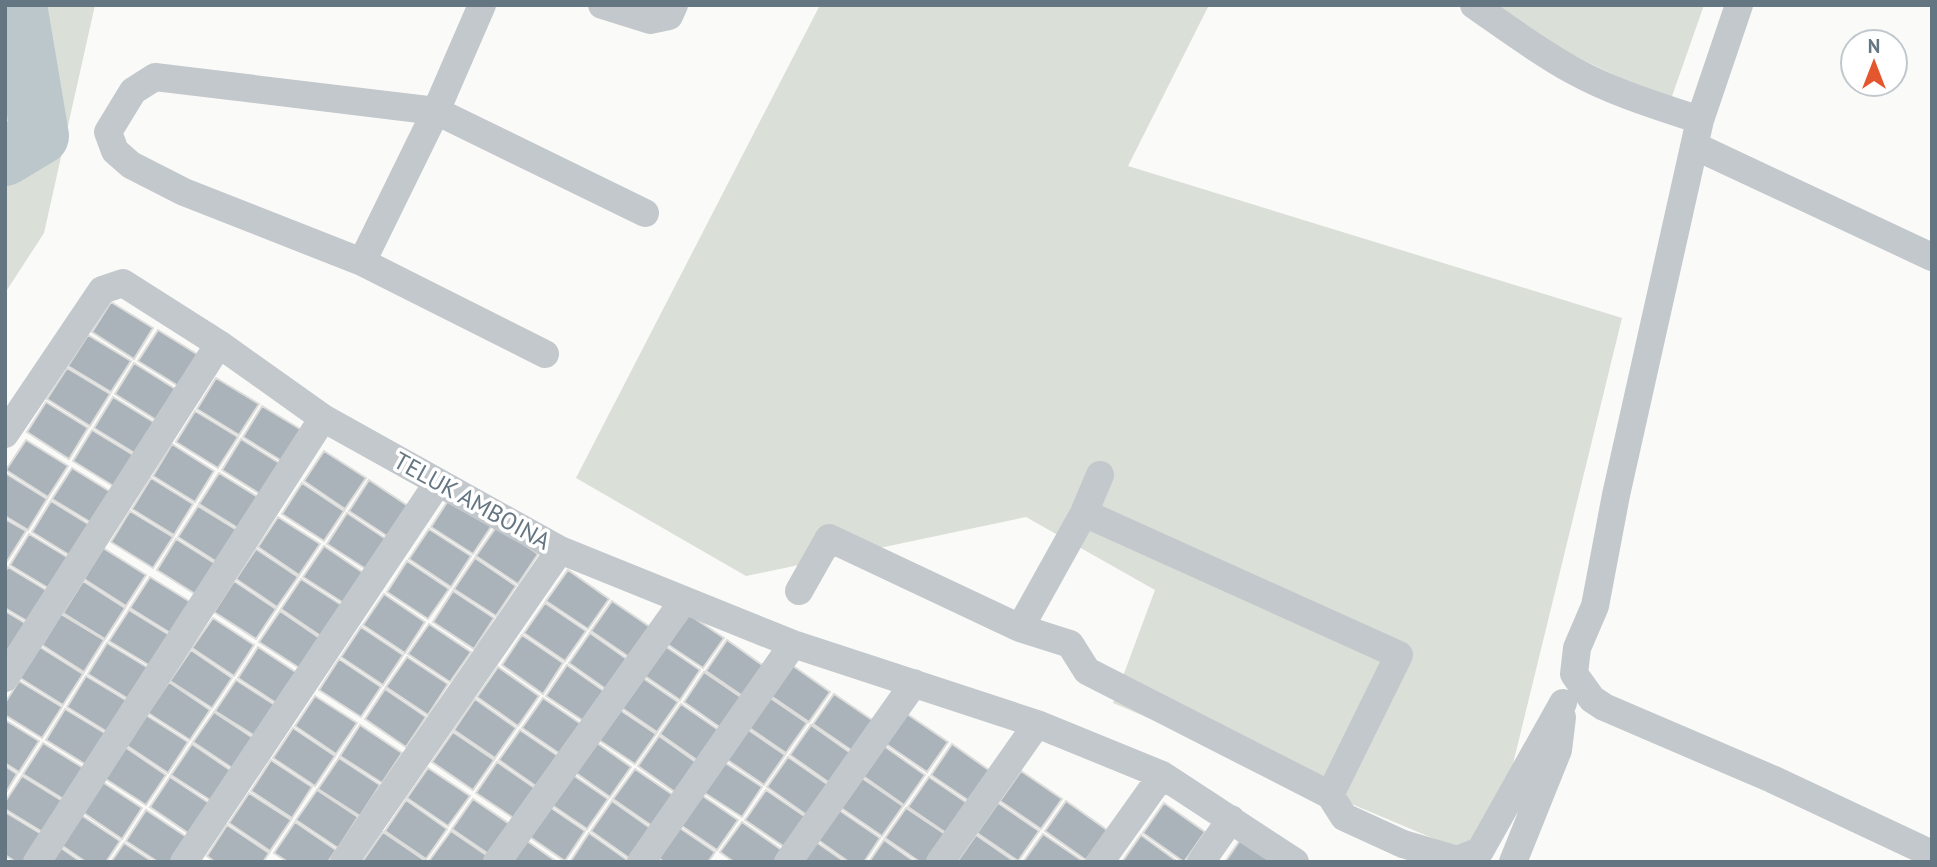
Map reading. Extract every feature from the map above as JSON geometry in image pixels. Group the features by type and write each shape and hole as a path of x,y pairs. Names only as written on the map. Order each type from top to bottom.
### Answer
{"street":[{"path":"362,262 436,111 482,5"},
{"path":"602,5 650,20 669,16 674,5"},
{"path":"1474,5 1576,72 1621,93 1932,257"},
{"path":"800,592 829,538 1020,628 1070,644 1087,671 1330,795 1345,817 1403,844 1457,860 1478,856 1563,703 1574,674 1577,648 1595,606 1616,495 1698,134 1739,5"},
{"path":"545,354 362,262 184,192 131,165 115,151 108,132 133,91 155,77 436,111 645,213"},
{"name":"TELUK AMBOINA","path":"5,434 102,290 108,285 123,283 219,344 323,418 437,484 560,550 793,644 1037,724 1162,775 1295,862"},
{"path":"5,678 219,344"},
{"path":"37,862 323,418"},
{"path":"1020,628 1084,513 1100,475"},
{"path":"184,862 437,484"},
{"path":"1084,513 1399,655 1330,795"},
{"path":"344,862 560,550"},
{"path":"497,862 684,600"},
{"path":"641,862 793,644"},
{"path":"1574,674 1592,699 1604,707 1772,779 1932,854"},
{"path":"788,862 914,683"},
{"path":"1513,862 1559,750 1563,703"},
{"path":"940,862 1037,724"},
{"path":"1100,862 1162,775"},
{"path":"1201,862 1231,819"}],"shaded area":[{"path":"5,5 95,5 44,233 5,293"},
{"path":"820,5 1209,5 1128,166 1622,318 1489,862 1113,703 1155,590 1026,517 746,576 576,478"},
{"path":"1470,5 1704,5 1670,102"}],"building":[{"path":"111,302 153,328 134,359 92,332"},
{"path":"158,330 200,356 180,387 138,361"},
{"path":"88,335 131,361 111,392 68,366"},
{"path":"134,363 177,390 158,421 115,394"},
{"path":"67,368 110,394 90,426 47,399"},
{"path":"216,378 259,404 239,435 197,409"},
{"path":"113,397 155,423 136,454 94,428"},
{"path":"46,402 88,428 69,459 27,432"},
{"path":"262,406 305,432 285,463 243,437"},
{"path":"195,411 238,437 218,468 176,442"},
{"path":"92,430 135,456 115,487 73,461"},
{"path":"241,439 284,466 265,497 222,470"},
{"path":"26,440 68,466 48,497 6,470"},
{"path":"172,444 214,471 195,502 153,476"},
{"path":"324,451 366,478 345,509 304,481"},
{"path":"72,468 114,494 95,525 52,499"},
{"path":"5,473 47,499 28,530 5,516"},
{"path":"219,473 261,499 241,530 199,504"},
{"path":"151,478 193,504 174,535 132,509"},
{"path":"369,480 411,508 390,538 349,511"},
{"path":"302,483 344,511 324,541 282,514"},
{"path":"451,496 493,524 473,554 431,527"},
{"path":"51,501 93,527 74,558 32,532"},
{"path":"198,506 240,532 220,564 178,537"},
{"path":"130,511 173,537 153,568 111,542"},
{"path":"347,513 389,541 369,571 327,544"},
{"path":"278,517 320,544 299,575 258,547"},
{"path":"5,519 26,531 6,563 5,562"},
{"path":"497,526 538,554 518,584 476,556"},
{"path":"429,529 471,556 451,587 409,559"},
{"path":"29,534 72,560 53,591 10,565"},
{"path":"176,539 219,566 200,597 157,570"},
{"path":"324,546 365,574 345,604 303,577"},
{"path":"103,548 146,575 126,606 84,579"},
{"path":"256,549 298,577 277,607 236,579"},
{"path":"475,558 516,586 496,616 454,589"},
{"path":"407,561 449,589 428,619 387,592"},
{"path":"8,567 51,593 32,624 5,608 5,572"},
{"path":"568,570 609,599 588,629 546,601"},
{"path":"150,577 192,603 172,634 130,608"},
{"path":"301,579 343,606 322,637 281,609"},
{"path":"83,581 125,608 105,639 63,613"},
{"path":"234,581 276,609 256,639 214,612"},
{"path":"453,591 494,618 474,649 433,622"},
{"path":"384,594 425,622 405,653 363,625"},
{"path":"612,601 653,629 632,659 591,631"},
{"path":"545,603 586,631 565,661 524,633"},
{"path":"129,610 171,636 152,667 109,641"},
{"path":"682,610 724,638 703,668 661,640"},
{"path":"5,611 30,626 5,654"},
{"path":"280,611 321,639 301,669 259,642"},
{"path":"61,614 104,640 84,672 42,645"},
{"path":"213,618 254,645 234,676 192,648"},
{"path":"429,624 471,652 450,682 408,654"},
{"path":"361,627 403,655 383,685 341,657"},
{"path":"590,633 631,662 610,692 569,663"},
{"path":"522,635 563,663 543,694 502,665"},
{"path":"727,640 768,669 747,699 706,671"},
{"path":"659,642 700,670 680,700 639,672"},
{"path":"107,643 150,669 130,700 88,674"},
{"path":"40,647 83,674 63,705 20,678"},
{"path":"258,647 300,675 279,705 238,678"},
{"path":"191,650 232,678 212,708 170,681"},
{"path":"407,657 448,684 428,715 386,687"},
{"path":"339,659 381,687 361,717 319,690"},
{"path":"789,663 830,692 809,722 768,694"},
{"path":"567,665 608,694 588,724 546,696"},
{"path":"498,667 539,696 518,726 477,697"},
{"path":"704,672 745,700 725,731 684,702"},
{"path":"637,674 678,702 657,732 616,704"},
{"path":"86,676 129,702 109,733 67,707"},
{"path":"236,680 278,707 258,738 215,711"},
{"path":"19,681 62,707 42,738 5,715 5,703"},
{"path":"169,682 210,710 190,740 148,713"},
{"path":"385,689 426,717 406,747 365,719"},
{"path":"834,694 875,722 854,752 813,724"},
{"path":"766,695 807,723 786,753 745,725"},
{"path":"315,696 357,723 336,754 295,726"},
{"path":"543,698 584,726 563,756 522,728"},
{"path":"475,699 516,728 495,758 454,730"},
{"path":"681,704 723,733 701,763 660,734"},
{"path":"614,706 656,734 635,764 593,736"},
{"path":"65,709 108,735 88,766 46,740"},
{"path":"214,712 256,740 235,770 193,742"},
{"path":"907,714 948,742 927,772 886,744"},
{"path":"146,715 188,742 168,773 126,745"},
{"path":"5,720 39,741 19,772 5,763"},
{"path":"360,725 402,753 382,783 340,756"},
{"path":"811,725 852,754 831,784 790,755"},
{"path":"744,727 785,755 764,785 723,757"},
{"path":"293,728 335,756 315,786 273,758"},
{"path":"520,730 561,758 540,789 499,760"},
{"path":"453,732 494,760 473,790 432,762"},
{"path":"659,736 700,765 679,795 638,766"},
{"path":"590,738 631,767 610,797 569,768"},
{"path":"43,743 85,769 65,800 23,774"},
{"path":"192,744 233,772 213,802 171,775"},
{"path":"952,744 993,773 972,803 931,775"},
{"path":"884,746 925,775 904,805 863,776"},
{"path":"125,747 166,775 146,805 104,778"},
{"path":"788,757 830,786 808,816 767,787"},
{"path":"339,758 380,785 360,816 318,789"},
{"path":"271,760 312,787 292,818 251,791"},
{"path":"721,760 762,787 742,817 700,790"},
{"path":"497,762 539,791 518,821 476,793"},
{"path":"5,766 17,774 5,794"},
{"path":"428,768 470,796 448,826 407,798"},
{"path":"635,769 676,797 655,828 613,799"},
{"path":"567,771 608,799 587,829 546,801"},
{"path":"1021,771 1062,799 1041,829 1000,801"},
{"path":"22,776 64,802 44,833 5,809 5,802"},
{"path":"170,777 212,805 191,835 150,807"},
{"path":"929,777 970,805 949,835 908,807"},
{"path":"862,778 903,806 882,836 841,808"},
{"path":"101,781 142,808 122,839 81,811"},
{"path":"317,790 358,817 338,848 296,820"},
{"path":"766,790 807,818 786,848 745,820"},
{"path":"697,792 738,820 717,850 676,822"},
{"path":"249,793 291,820 270,851 229,823"},
{"path":"473,799 514,827 493,857 452,829"},
{"path":"406,800 447,829 426,859 385,831"},
{"path":"612,801 653,830 632,860 591,831"},
{"path":"1066,801 1107,830 1086,860 1045,831"},
{"path":"544,803 585,831 565,861 524,833"},
{"path":"998,803 1039,831 1018,861 977,833"},
{"path":"1164,803 1205,832 1184,862 1143,833"},
{"path":"906,808 948,836 930,862 920,862 885,838"},
{"path":"146,810 188,838 171,862 158,862 126,841"},
{"path":"839,810 880,838 864,862 849,862 818,840"},
{"path":"5,812 43,835 27,862 16,862 5,855"},
{"path":"78,813 120,841 106,862 86,862 58,843"},
{"path":"295,822 336,850 328,862 288,862 274,853"},
{"path":"742,822 783,851 775,862 734,862 720,852"},
{"path":"674,824 715,852 708,862 664,862 653,854"},
{"path":"227,825 269,853 263,862 215,862 207,856"},
{"path":"451,831 492,859 490,862 429,861"},
{"path":"383,832 424,860 423,862 362,862"},
{"path":"589,833 630,862 570,862"},
{"path":"1043,834 1084,862 1023,862"},
{"path":"976,835 1015,862 957,862"},
{"path":"1141,835 1178,862 1122,862"},
{"path":"520,836 557,862 502,862"},
{"path":"1243,836 1278,862 1225,862"},
{"path":"884,840 915,862 869,862"},
{"path":"816,842 845,862 803,862"},
{"path":"124,843 153,862 111,862"},
{"path":"57,845 81,862 46,862"}],"waterway":[{"path":"5,157 40,136 18,5"}]}
